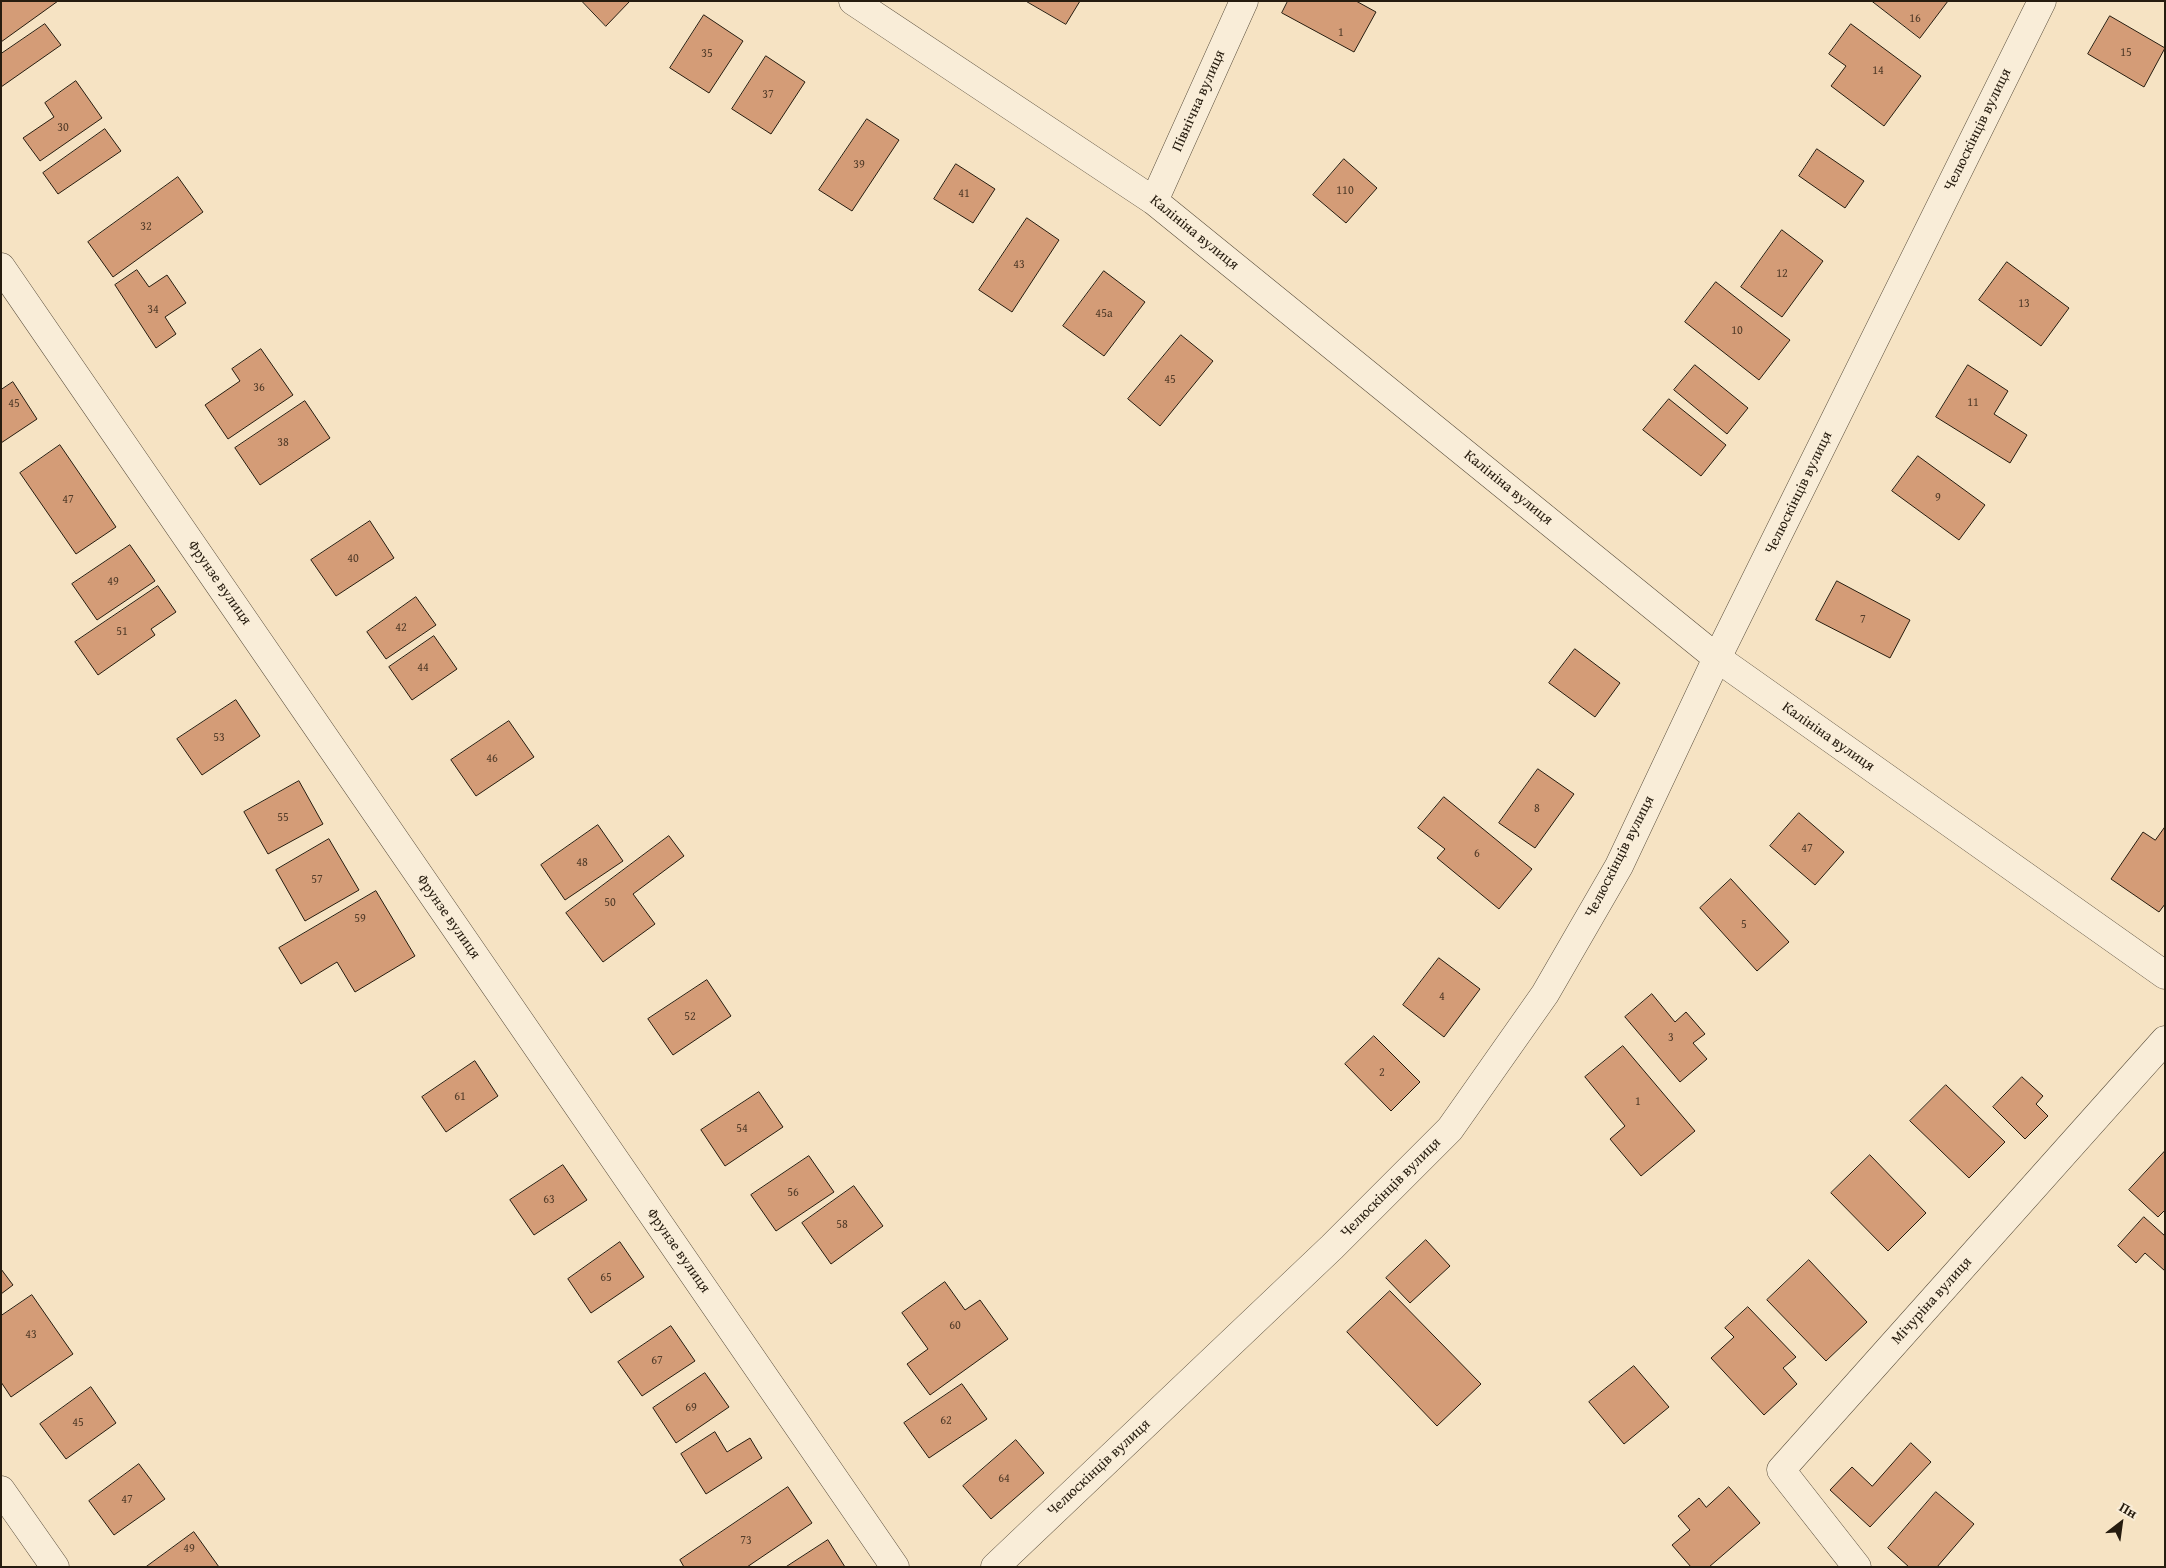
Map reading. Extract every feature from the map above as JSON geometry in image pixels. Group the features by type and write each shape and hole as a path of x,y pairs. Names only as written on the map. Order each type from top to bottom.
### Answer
{"street":[{"name":"Калініна вулиця","path":"853,1 1154,201 1717,658 2165,975"},
{"name":"Північна вулиця","path":"1154,201 1244,1"},
{"name":"Челюскінців вулиця","path":"994,1567 1332,1247 1450,1129 1546,994 1619,866 1717,658 2042,1"},
{"name":"Фрунзе вулиця","path":"1,267 895,1567"},
{"name":"Мічуріна вулиця","path":"1857,1567 1781,1470 2165,1040"},
{"path":"1,1490 55,1567"}],"building":[{"path":"1,1 58,1 1,42"},
{"path":"582,1 630,1 606,26"},
{"path":"1026,1 1080,1 1066,24"},
{"path":"1288,1 1356,1 1376,12 1354,52 1282,13"},
{"path":"1872,1 1948,1 1920,38"},
{"path":"704,15 743,41 709,93 670,68"},
{"path":"2110,16 2165,48 2144,87 2088,54"},
{"path":"45,24 61,45 1,87 1,54"},
{"path":"1851,24 1921,76 1884,126 1831,86 1846,66 1829,54"},
{"path":"766,56 805,82 771,134 732,109"},
{"path":"76,81 102,118 40,161 23,138 54,117 45,103"},
{"path":"867,119 899,140 852,211 819,190"},
{"path":"105,129 121,151 58,194 43,173"},
{"path":"1817,149 1864,181 1845,208 1799,176"},
{"path":"1344,159 1377,188 1346,223 1313,195"},
{"path":"956,164 995,189 973,223 934,199"},
{"path":"178,177 203,212 113,277 88,242"},
{"path":"1027,218 1059,240 1012,312 979,290"},
{"path":"1782,230 1823,261 1782,317 1741,287"},
{"path":"2007,262 2069,308 2041,346 1979,300"},
{"path":"137,270 149,287 167,275 186,303 165,317 176,334 156,348 115,285"},
{"path":"1104,271 1145,302 1104,356 1063,326"},
{"path":"1716,282 1790,340 1759,380 1685,322"},
{"path":"1181,335 1213,361 1160,426 1128,399"},
{"path":"261,349 293,395 228,439 205,405 240,381 232,369"},
{"path":"1695,365 1748,408 1727,434 1674,390"},
{"path":"1968,365 2008,391 1994,414 2027,435 2010,463 1936,417"},
{"path":"13,382 37,419 1,443 1,390"},
{"path":"1669,399 1726,445 1701,476 1643,430"},
{"path":"305,401 330,438 260,485 235,448"},
{"path":"60,445 116,527 76,554 20,473"},
{"path":"1918,456 1985,505 1959,540 1892,491"},
{"path":"370,521 394,558 336,596 311,560"},
{"path":"130,545 155,581 97,620 72,584"},
{"path":"1837,581 1910,620 1890,658 1816,620"},
{"path":"158,586 176,612 151,629 155,635 98,675 75,642"},
{"path":"416,597 436,625 386,659 367,632"},
{"path":"434,636 457,669 412,700 389,667"},
{"path":"1575,649 1620,683 1595,717 1549,683"},
{"path":"236,700 260,736 202,775 177,739"},
{"path":"509,721 534,757 476,796 451,760"},
{"path":"1538,769 1574,794 1535,848 1499,823"},
{"path":"299,781 323,824 268,854 244,812"},
{"path":"1444,797 1532,869 1499,909 1437,858 1445,849 1418,828"},
{"path":"1799,813 1844,852 1815,885 1770,846"},
{"path":"598,825 623,861 565,900 541,865"},
{"path":"2165,827 2165,904 2159,912 2111,879 2143,832 2155,840"},
{"path":"669,836 684,856 633,894 655,924 603,962 566,913"},
{"path":"329,839 359,890 305,921 276,870"},
{"path":"1731,879 1789,942 1757,971 1700,908"},
{"path":"376,891 415,956 355,992 337,962 301,984 279,948"},
{"path":"1439,958 1480,989 1444,1037 1403,1005"},
{"path":"707,980 731,1016 673,1055 648,1019"},
{"path":"1652,994 1675,1022 1686,1012 1705,1034 1693,1043 1707,1059 1680,1082 1625,1017"},
{"path":"1374,1036 1420,1082 1391,1111 1345,1064"},
{"path":"1623,1046 1695,1131 1641,1176 1610,1139 1625,1126 1585,1077"},
{"path":"475,1061 498,1096 446,1132 422,1097"},
{"path":"2022,1077 2043,1096 2036,1104 2048,1116 2025,1139 1993,1107"},
{"path":"1946,1085 2005,1142 1969,1178 1910,1121"},
{"path":"759,1092 783,1127 725,1166 701,1130"},
{"path":"2165,1151 2165,1210 2158,1217 2129,1190"},
{"path":"1870,1155 1926,1213 1888,1251 1831,1193"},
{"path":"809,1156 834,1192 776,1231 751,1195"},
{"path":"563,1165 587,1200 534,1235 510,1200"},
{"path":"854,1186 883,1226 831,1264 802,1223"},
{"path":"2144,1217 2165,1236 2165,1271 2145,1253 2136,1263 2118,1246"},
{"path":"1426,1240 1450,1266 1410,1303 1386,1278"},
{"path":"620,1242 644,1277 591,1313 568,1279"},
{"path":"1809,1260 1867,1322 1826,1361 1767,1300"},
{"path":"1,1269 13,1285 1,1294"},
{"path":"945,1282 965,1310 980,1300 1008,1339 930,1395 907,1364 928,1349 902,1313"},
{"path":"1390,1291 1481,1384 1437,1426 1347,1332"},
{"path":"32,1295 73,1354 11,1397 1,1382 1,1316"},
{"path":"1748,1307 1796,1357 1783,1368 1797,1384 1764,1415 1711,1358 1734,1337 1725,1328"},
{"path":"671,1326 695,1361 642,1396 618,1362"},
{"path":"1634,1366 1669,1407 1624,1444 1589,1402"},
{"path":"705,1373 729,1407 676,1443 653,1408"},
{"path":"962,1384 987,1419 929,1458 904,1423"},
{"path":"91,1387 116,1423 66,1459 40,1424"},
{"path":"715,1432 727,1452 750,1438 762,1458 706,1494 681,1454"},
{"path":"1016,1440 1044,1473 991,1519 963,1486"},
{"path":"1911,1443 1931,1462 1870,1527 1830,1490 1852,1467 1872,1486"},
{"path":"139,1464 165,1499 114,1535 89,1501"},
{"path":"788,1487 812,1523 747,1567 684,1567 680,1560"},
{"path":"1729,1487 1760,1523 1709,1567 1691,1567 1672,1545 1690,1530 1678,1516 1699,1498 1706,1507"},
{"path":"1936,1492 1974,1524 1937,1567 1909,1567 1888,1548"},
{"path":"194,1532 219,1567 146,1567"},
{"path":"828,1540 845,1567 786,1567"}]}
